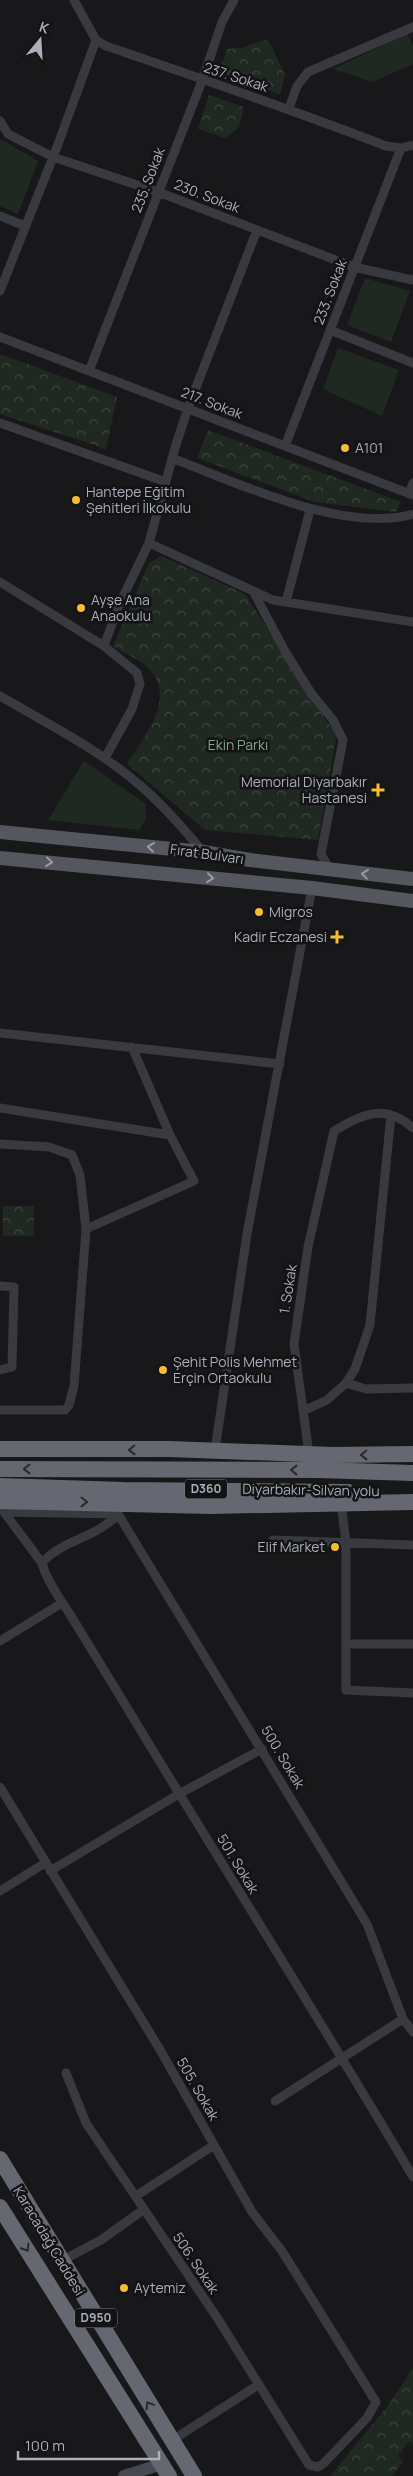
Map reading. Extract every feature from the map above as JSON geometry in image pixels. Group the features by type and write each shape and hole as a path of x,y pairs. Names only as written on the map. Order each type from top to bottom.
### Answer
{"highway":[{"path":"0,1449 215,1450 310,1454 413,1454"},
{"path":"68,1468 255,1452"},
{"name":"D360","path":"0,1469 413,1472"},
{"name":"Diyarbakır-Silvan yolu","path":"0,1486 120,1502 413,1491"},
{"path":"1,1509 19,1501 280,1504 413,1502"},
{"name":"Karacadağ Caddesi","path":"0,2159 194,2476"},
{"name":"Karacadağ Caddesi","path":"1,2211 165,2470"}],"main road":[{"name":"Fırat Bulvarı","path":"0,832 203,852 330,870 413,879"},
{"name":"Fırat Bulvarı","path":"0,858 312,888 413,902"}],"street":[{"path":"0,291 96,40 74,0"},
{"name":"235. Sokak","path":"89,371 202,81 222,22 234,0"},
{"path":"289,108 297,86 308,72 413,27"},
{"name":"237. Sokak","path":"96,40 202,81 289,108 386,146 401,148 413,145"},
{"name":"230. Sokak","path":"0,120 8,134 52,157 158,192 354,267 413,280"},
{"name":"233. Sokak","path":"285,446 401,148"},
{"path":"0,216 25,226"},
{"path":"104,646 119,605 149,543 188,408 257,230"},
{"path":"330,330 413,362"},
{"name":"217. Sokak","path":"0,337 411,495"},
{"path":"0,423 166,482"},
{"path":"172,458 310,510 373,518 413,514"},
{"path":"411,495 413,483"},
{"path":"286,602 310,510"},
{"path":"149,543 273,600 413,622"},
{"path":"0,582 104,646 137,673 140,684 132,709 104,758"},
{"path":"253,591 286,653 311,693 333,720 344,740 321,854 330,870"},
{"path":"0,696 104,758 148,793 175,819 203,852"},
{"path":"215,1450 247,1234 312,888"},
{"path":"0,1033 280,1064"},
{"path":"86,1229 194,1181 170,1135 132,1047"},
{"path":"0,1108 170,1135"},
{"name":"1. Sokak","path":"310,1454 294,1344 310,1239 334,1131 372,1112 391,1115"},
{"path":"303,1411 327,1400 346,1383 354,1368 370,1324 391,1115 413,1128"},
{"path":"0,1144 49,1147 72,1155 80,1174 86,1229 74,1386 69,1405 65,1410 0,1410"},
{"path":"0,1286 14,1287 12,1366 0,1370"},
{"path":"346,1383 366,1389 413,1388"},
{"path":"1,1509 120,1502"},
{"path":"42,1563 47,1557 64,1547 108,1525 120,1502"},
{"name":"500. Sokak","path":"120,1502 262,1748 368,1924 403,2018 413,2032"},
{"path":"341,1502 346,1543 346,1690 413,1693"},
{"name":"501. Sokak","path":"1,1509 42,1563 62,1603 178,1794 227,1868 254,1918 343,2059 413,2178"},
{"path":"273,1540 413,1545"},
{"path":"0,1641 62,1603"},
{"path":"347,1644 413,1644"},
{"path":"0,1891 48,1867 262,1748"},
{"name":"505. Sokak","path":"0,1787 159,2048 257,2221 282,2251 376,2402 367,2418 324,2463 318,2467 309,2465"},
{"path":"275,2101 343,2059 403,2018"},
{"name":"506. Sokak","path":"66,2073 86,2123 218,2319 309,2465"},
{"path":"136,2196 214,2145"},
{"path":"61,2261 101,2240 143,2210"},
{"path":"171,2440 258,2386"},
{"path":"124,2476 165,2470"}],"green space":[{"path":"407,34 413,45 413,64 373,82 333,69"},
{"path":"268,39 285,75 280,94 219,72 227,49 241,48"},
{"path":"209,95 244,107 239,127 225,138 198,129"},
{"path":"0,139 38,161 18,214 0,206"},
{"path":"365,278 410,291 391,342 347,325"},
{"path":"338,348 399,370 382,416 323,389"},
{"path":"0,354 117,397 106,449 0,414"},
{"path":"208,430 401,502 396,512 315,502 197,458"},
{"name":"Ekin Parkı","path":"161,556 245,594 327,722 337,733 318,840 205,830 127,764 154,719 160,695 158,683 148,667 113,646 149,563"},
{"path":"84,761 146,804 146,819 139,830 48,820"},
{"path":"3,1206 34,1206 34,1236 3,1236"},
{"path":"413,2367 413,2445 409,2441 398,2456 403,2462 392,2476 330,2476 390,2403"}],"place":[{"name":"A101","path":"345,448"},
{"name":"Hantepe Eğitim Şehitleri İlkokulu","path":"76,500"},
{"name":"Ayşe Ana Anaokulu","path":"81,608"},
{"name":"Memorial Diyarbakır Hastanesi","path":"378,790"},
{"name":"Migros","path":"259,912"},
{"name":"Kadir Eczanesi","path":"337,937"},
{"name":"Şehit Polis Mehmet Erçin Ortaokulu","path":"163,1370"},
{"name":"Elif Market","path":"335,1547"},
{"name":"Aytemiz","path":"124,2288"}]}
